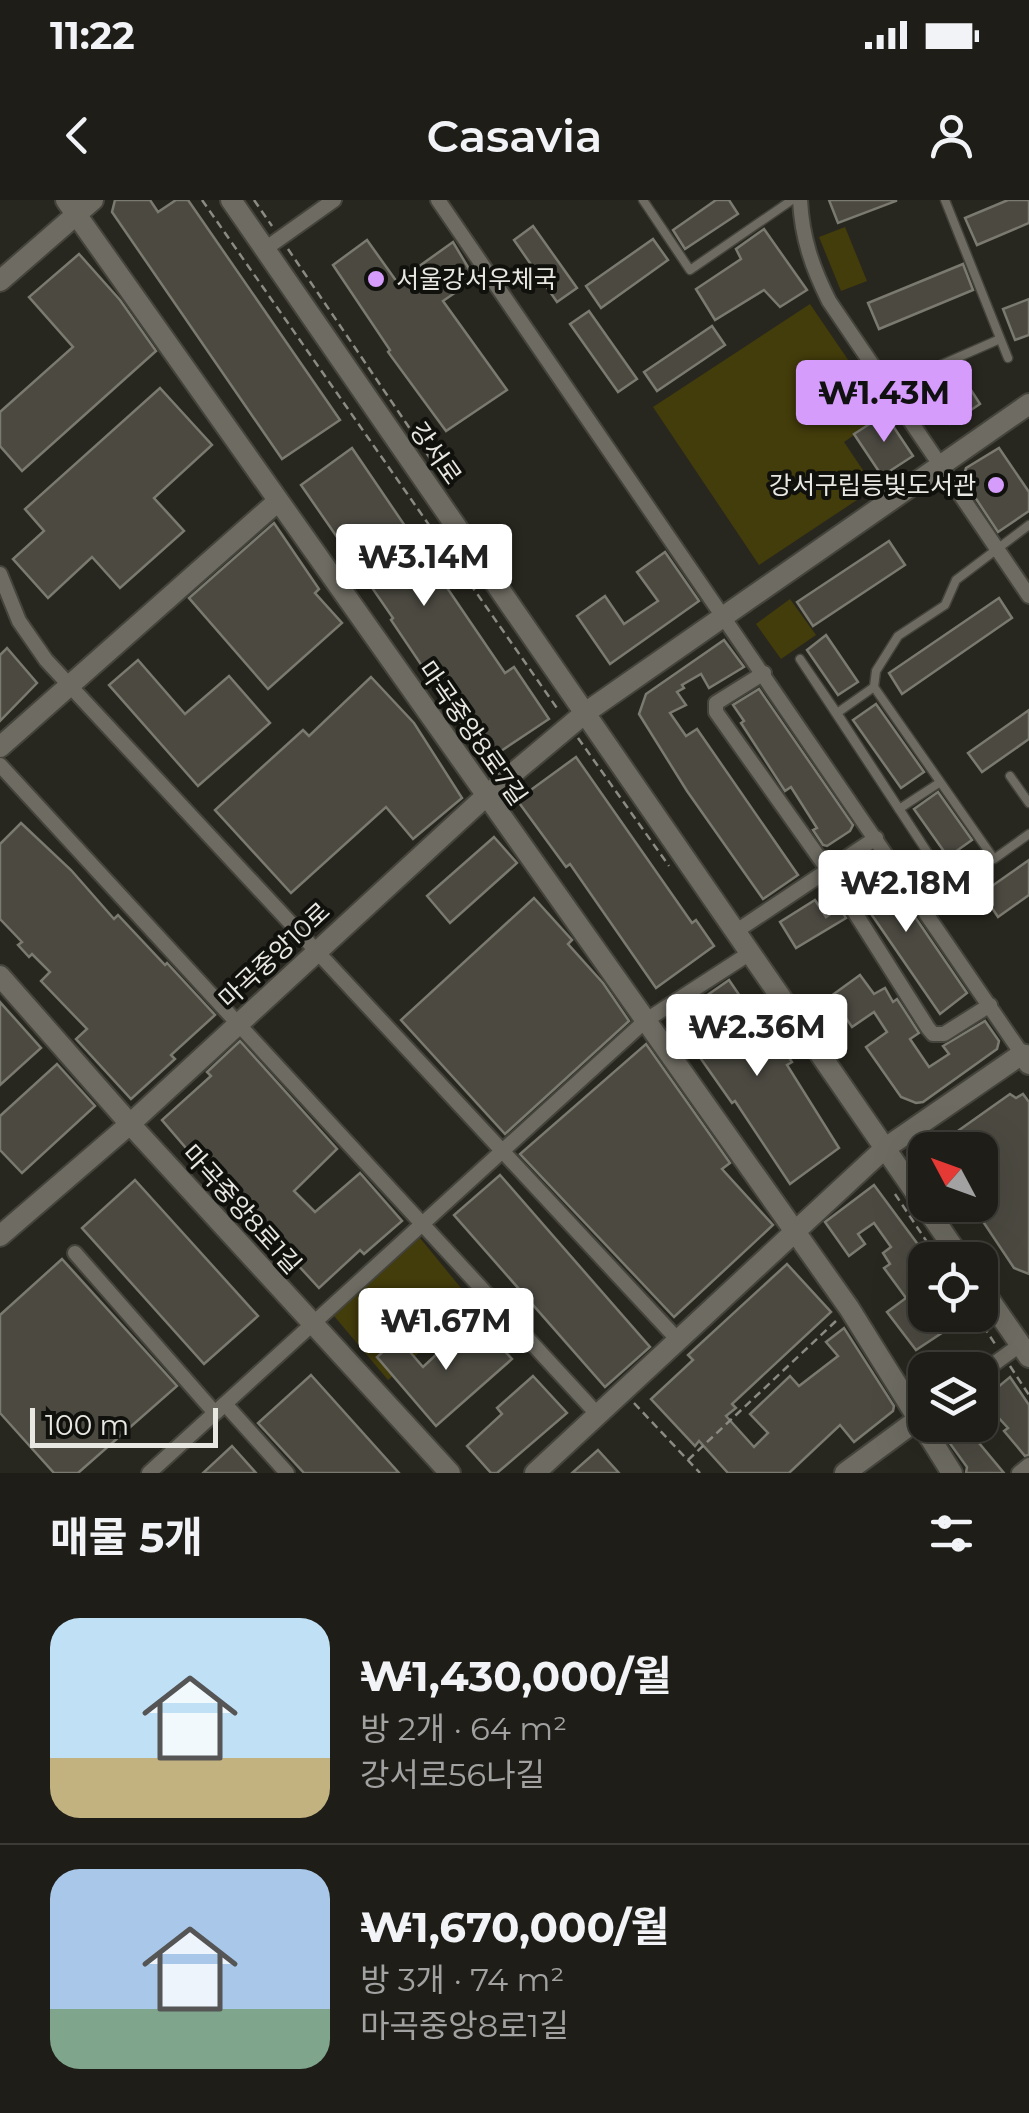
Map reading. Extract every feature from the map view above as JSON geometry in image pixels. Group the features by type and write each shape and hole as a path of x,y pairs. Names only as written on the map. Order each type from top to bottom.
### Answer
{"street":[{"name":"강서로","path":"230,200 949,1242"},
{"path":"265,248 334,200"},
{"path":"438,200 1027,1056 884,1148 535,1473"},
{"path":"800,200 801,227 811,266 829,300 1029,596"},
{"path":"0,281 78,205"},
{"name":"마곡중앙8로7길","path":"78,205 278,501 849,1308 908,1397"},
{"name":"마곡중앙10로","path":"0,1236 130,1124 486,796 585,713 1029,404"},
{"path":"0,748 278,501"},
{"path":"0,574 19,622 46,660 678,1340"},
{"path":"764,673 714,707 828,870 933,1034 944,1034 990,1005"},
{"path":"0,764 598,1415"},
{"path":"736,932 876,838"},
{"path":"149,1473 645,1022 750,953"},
{"name":"마곡중앙8로1길","path":"0,976 450,1473"},
{"path":"75,1252 220,1409 287,1473"},
{"path":"998,1310 1026,1347 998,1363"},
{"path":"846,1473 908,1427"},
{"name":"마곡중앙8로7길","path":"935,1442 952,1473"},
{"path":"1020,1473 1029,1465"}],"lane":[{"path":"642,200 654,209 690,270 792,200"},
{"path":"945,200 1008,358"},
{"path":"888,388 1000,339"},
{"path":"1029,525 956,580 945,605 898,636 876,671 874,687 994,859 1029,834"},
{"path":"800,659 837,713 899,808 937,866 800,659"},
{"path":"837,713 874,687"},
{"path":"1010,776 1029,803"},
{"path":"899,808 939,783"}],"path":[{"path":"688,1460 849,1308"},
{"path":"623,1391 700,1473"}],"shaded area":[{"path":"845,227 867,281 841,291 819,237"},
{"path":"810,304 885,414 844,442 875,488 759,565 653,407"},
{"path":"790,599 816,635 781,659 756,624"},
{"path":"420,1238 474,1304 388,1380 334,1316"}],"building":[{"path":"115,200 150,200 158,212 176,200 188,200 340,420 282,459 112,212"},
{"path":"716,200 729,200 738,214 685,249 673,230"},
{"path":"829,200 896,200 896,201 838,223"},
{"path":"1008,200 1029,200 1029,223 977,245 965,218"},
{"path":"533,226 577,288 557,302 514,240"},
{"path":"764,229 807,290 780,307 764,290 715,320 696,289 741,259 736,249"},
{"path":"653,239 668,260 601,308 586,286"},
{"path":"367,240 397,282 453,242 475,279 443,301 507,390 446,431 388,352 333,265"},
{"path":"79,254 120,300 156,351 22,471 0,446 0,412 73,347 29,297"},
{"path":"963,264 973,290 879,329 868,303"},
{"path":"1029,299 1029,335 1015,340 1003,309"},
{"path":"589,311 637,379 618,392 570,324"},
{"path":"712,326 725,345 657,391 644,372"},
{"path":"927,387 942,410 971,390 980,404 950,424 931,420 914,396"},
{"path":"160,388 212,445 154,498 184,531 120,588 92,557 48,598 13,559 44,531 25,509"},
{"path":"885,414 913,456 882,476 854,434"},
{"path":"352,448 505,673 514,667 549,719 486,761 301,485"},
{"name":"강서구립등빛도서관","path":"999,448 1029,492 1029,511 998,532 963,479 966,468"},
{"path":"274,523 319,589 315,593 342,623 268,689 189,598"},
{"path":"889,541 905,565 813,626 797,602"},
{"path":"665,552 699,601 610,664 577,616 605,596 624,624 658,601 637,572"},
{"path":"999,598 1012,618 902,694 889,673"},
{"path":"826,635 858,682 838,695 807,650"},
{"path":"724,640 744,667 709,688 701,674 682,685 684,688 677,692 686,705 670,713 686,736 697,729 798,875 763,899 639,714 646,694"},
{"path":"7,648 37,683 0,721 0,655"},
{"path":"138,660 185,714 229,676 270,723 198,786 109,685"},
{"path":"371,677 414,723 462,798 413,839 386,807 291,893 215,810 303,730 309,736"},
{"path":"759,689 853,825 827,846 813,830 817,828 791,787 785,791 733,705"},
{"path":"876,704 924,772 901,788 853,720"},
{"path":"1029,710 1029,739 982,772 968,753"},
{"path":"576,757 692,923 696,920 714,946 656,988 570,864 566,867 517,800"},
{"path":"938,792 972,840 948,857 914,809"},
{"path":"21,823 71,870 114,919 118,915 167,963 215,1015 131,1099 76,1039 87,1029 41,981 50,972 32,954 29,957 18,945 22,942 0,919 0,844"},
{"path":"494,837 517,863 450,923 427,896"},
{"path":"872,854 880,866 876,868 894,895 898,892 967,993 940,1014 843,873"},
{"path":"1029,860 1029,895 998,917 982,893"},
{"path":"534,898 572,940 568,944 603,983 629,1021 505,1134 401,1020"},
{"path":"815,900 826,917 840,908 846,918 796,948 780,922"},
{"path":"860,975 874,994 885,988 893,1002 897,999 919,1033 910,1039 929,1067 949,1054 943,1046 985,1021 999,1041 997,1049 923,1102 901,1097 866,1047 887,1032 874,1012 852,1027 831,996"},
{"path":"729,980 759,1024 764,1020 792,1062 787,1065 839,1148 790,1184 735,1101 732,1103 673,1019"},
{"path":"0,1002 41,1048 0,1085"},
{"path":"240,1041 337,1149 294,1191 315,1212 360,1173 402,1221 364,1254 360,1250 319,1288 215,1182 162,1120 211,1076 207,1072"},
{"path":"646,1044 730,1163 722,1169 773,1225 674,1317 520,1154"},
{"path":"57,1064 95,1106 22,1173 0,1150 0,1116"},
{"path":"1010,1094 1016,1098 1023,1094 1029,1102 1029,1274 1014,1268 983,1222 998,1222 998,1132 956,1132"},
{"path":"500,1175 650,1347 605,1387 454,1215"},
{"path":"135,1180 258,1316 204,1364 82,1228"},
{"path":"874,1185 916,1242 908,1242 908,1332 943,1332 916,1350 887,1312 906,1298 884,1268 890,1264 883,1253 891,1247 874,1223 858,1234 865,1244 849,1256 825,1222"},
{"path":"62,1259 177,1386 78,1473 54,1473 0,1413 0,1315"},
{"path":"787,1264 831,1312 732,1404 736,1408 726,1416 754,1447 768,1433 750,1414 790,1376 799,1386 838,1356 826,1342 844,1328 894,1406 893,1411 854,1442 840,1425 789,1473 728,1473 699,1441 695,1446 651,1399 693,1360 688,1355"},
{"path":"483,1327 512,1359 436,1426 377,1357 398,1338 423,1367 440,1351 447,1359"},
{"path":"311,1375 399,1473 304,1473 258,1423"},
{"path":"533,1376 567,1413 497,1473 491,1473 467,1446 502,1414 497,1408"},
{"path":"1010,1377 1029,1405 1029,1455 1025,1456 1004,1431 1008,1428 998,1417 998,1387"},
{"path":"949,1442 980,1442 1004,1473 966,1473 967,1467"},
{"path":"232,1446 256,1473 203,1473"},
{"path":"598,1450 619,1473 572,1473"}],"place":[{"name":"서울강서우체국","path":"376,279"},
{"name":"강서구립등빛도서관","path":"996,485"}]}
